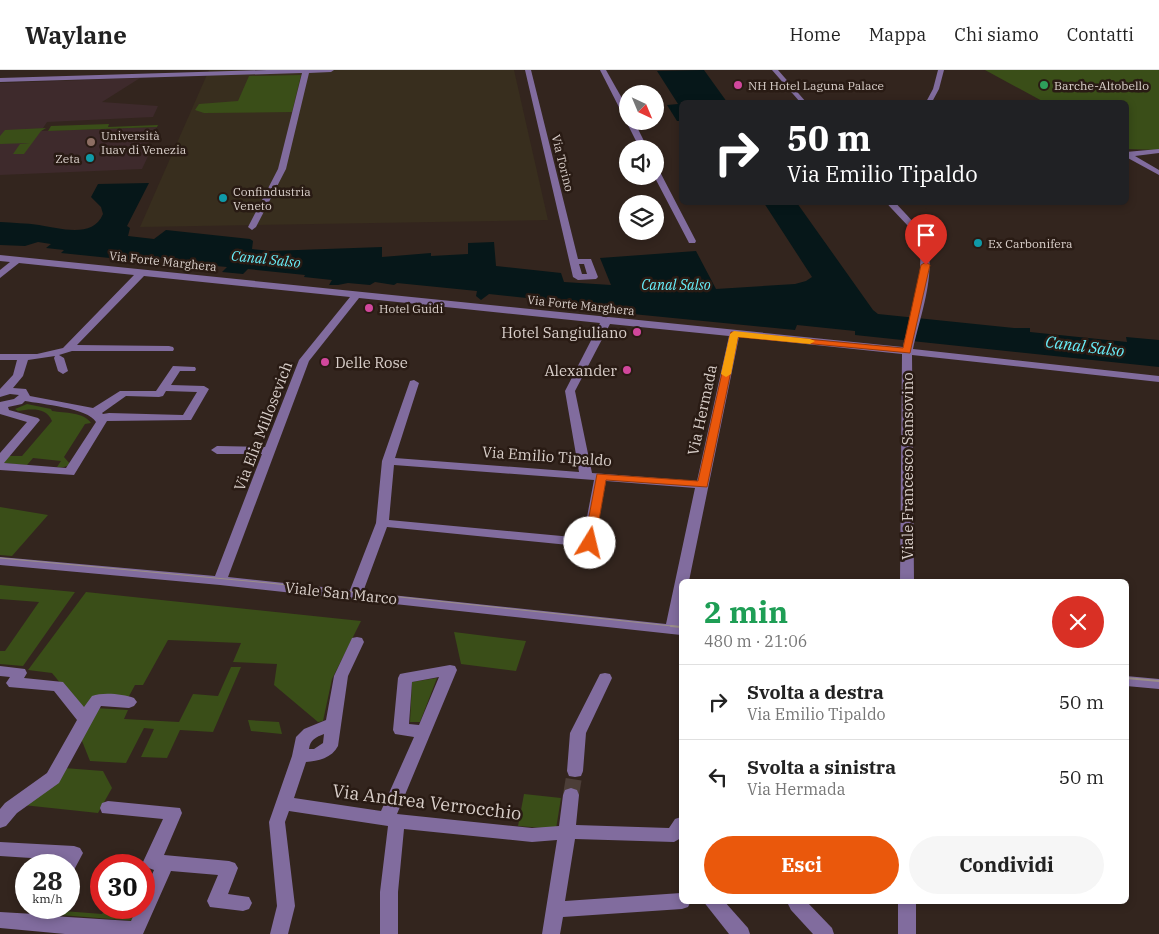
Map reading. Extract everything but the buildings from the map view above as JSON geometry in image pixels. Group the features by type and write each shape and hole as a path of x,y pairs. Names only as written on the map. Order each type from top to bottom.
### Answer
{"street":[{"path":"100,74 115,70"},
{"path":"0,78 100,74 127,71 224,70"},
{"path":"0,78 331,70"},
{"name":"Via Torino","path":"528,70 574,262"},
{"path":"603,70 619,100"},
{"path":"775,70 801,100"},
{"path":"930,100 936,90 942,70"},
{"path":"252,227 282,169 306,71"},
{"path":"1129,155 1159,151"},
{"path":"1129,157 1159,173"},
{"path":"663,185 692,240"},
{"name":"Viale Francesco Sansovino","path":"893,205 920,237 924,249 924,272 907,348 907,579"},
{"name":"Via Forte Marghera","path":"0,258 734,334 907,348 1159,379"},
{"path":"0,276 18,259"},
{"path":"0,357 24,358 67,350 142,272"},
{"name":"Via Elia Millosevich","path":"220,581 304,360 356,295"},
{"path":"586,475 570,391 606,320"},
{"name":"Via Hermada","path":"682,579 734,334"},
{"path":"69,348 169,349"},
{"path":"1,404 18,376 24,358"},
{"path":"60,358 63,371"},
{"path":"161,391 177,368 191,369"},
{"path":"1,404 18,402 23,394 18,376"},
{"path":"355,595 382,523 388,461 414,383"},
{"path":"23,394 97,416 187,418 199,390 124,393 102,409 97,416"},
{"path":"0,460 34,420 1,404"},
{"path":"0,466 70,472 102,422 97,416"},
{"path":"217,450 269,451"},
{"name":"Via Emilio Tipaldo","path":"388,461 703,484"},
{"path":"382,523 590,543 601,476"},
{"name":"Viale San Marco","path":"0,561 220,581 676,629"},
{"path":"676,629 679,603"},
{"path":"279,934 286,906 277,822 300,756 302,741 310,733 333,724 341,676 357,642"},
{"path":"0,671 20,673 14,683 58,686 85,719"},
{"path":"575,771 578,733 605,678"},
{"path":"1129,681 1159,684"},
{"path":"0,821 6,807 53,778 96,700 129,702"},
{"path":"389,934 389,892 396,827 393,820 424,731"},
{"path":"550,934 567,833 571,795"},
{"name":"Via Andrea Verrocchio","path":"283,803 393,820 532,835 588,831 674,835 679,827"},
{"path":"108,808 174,813 152,862 229,868 216,901 243,903"},
{"path":"0,849 74,854"},
{"path":"52,919 76,930 136,930 166,863"},
{"path":"554,910 679,901"},
{"path":"715,904 741,934"},
{"path":"797,904 825,934"},
{"path":"907,904 907,934"},
{"path":"0,920 15,918"}],"shaded area":[{"path":"209,70 514,70 548,220 140,227"},
{"path":"140,78 102,102 158,106 153,117 47,122 41,131 157,127 143,154 149,154 142,169 0,175 0,83"}],"green space":[{"path":"985,70 1159,70 1159,150 1129,149 1129,100 1040,100"},
{"path":"301,75 292,112 204,113 195,110 199,104 238,101 249,76"},
{"path":"109,124 108,127 158,125 157,127 48,131 51,126"},
{"path":"46,128 41,131 24,154 13,154 20,144 30,143 0,144 0,136 5,130"},
{"path":"27,404 51,409 52,411 79,415 88,419 91,423 85,424 64,457 69,465 57,467 61,461 33,458 27,465 2,463 7,456 22,456 52,421 42,411 18,411 15,409"},
{"path":"0,507 48,515 12,556 0,555"},
{"path":"0,585 75,592 23,666 0,664 0,651 5,651 39,602 0,599"},
{"path":"86,592 361,621 332,679 323,721 318,722 274,685 277,664 233,662 241,643 168,640 143,685 135,685 128,698 94,697 85,713 52,673 28,670"},
{"path":"454,632 526,641 516,671 461,664"},
{"path":"231,667 241,667 213,732 180,730 167,758 141,757 154,729 144,728 126,763 90,761 80,736 95,708 128,710 124,719 179,722 193,694 218,696"},
{"path":"437,678 420,722 410,722 412,682"},
{"path":"248,720 279,722 282,734 251,731"},
{"path":"64,768 103,771 112,788 98,813 23,805"},
{"path":"524,794 561,798 556,829 518,826"},
{"path":"80,912 90,913 90,917 80,917"},
{"path":"111,919 137,919 136,921"}],"water":[{"path":"704,70 726,100 679,100 679,121 677,121 667,105 678,104 657,71"},
{"name":"Canal Salso","path":"149,183 127,226 130,228 128,236 154,239 166,230 250,239 253,241 252,249 270,251 382,247 382,257 431,253 431,256 468,254 468,243 494,242 496,266 561,273 564,282 611,285 600,258 696,251 716,289 795,284 812,277 765,205 798,205 873,310 878,314 1030,328 1030,332 1127,342 1126,337 1159,340 1159,367 855,335 855,331 797,325 795,330 582,309 582,304 489,294 481,300 476,296 477,291 397,283 394,285 375,282 370,285 348,283 329,285 332,280 304,277 305,275 248,269 243,274 222,272 227,267 205,265 199,269 190,268 195,262 154,259 149,262 61,253 64,250 46,248 51,244 38,242 25,246 0,245 0,222 34,224 75,230 92,227 103,214 101,207 91,197 98,184"}],"tunnel":[{"path":"571,795 575,771"}],"tram line":[{"path":"0,558 269,583 679,627"},
{"path":"671,626 679,627"},
{"path":"1129,678 1159,681"}],"slow traffic":[{"path":"726,374 734,334 810,341"}],"place":[{"name":"NH Hotel Laguna Palace","path":"738,85"},
{"name":"Barche-Altobello","path":"1044,85"},
{"name":"Università Iuav di Venezia","path":"91,142"},
{"name":"Zeta","path":"90,158"},
{"name":"Confindustria Veneto","path":"223,198"},
{"name":"Ex Carbonifera","path":"978,243"},
{"name":"Hotel Guidi","path":"369,308"},
{"name":"Hotel Sangiuliano","path":"637,332"},
{"name":"Delle Rose","path":"325,362"},
{"name":"Alexander","path":"627,370"}],"route":[{"path":"590,543 601,476 703,484 734,334 907,351 926,265"}]}
